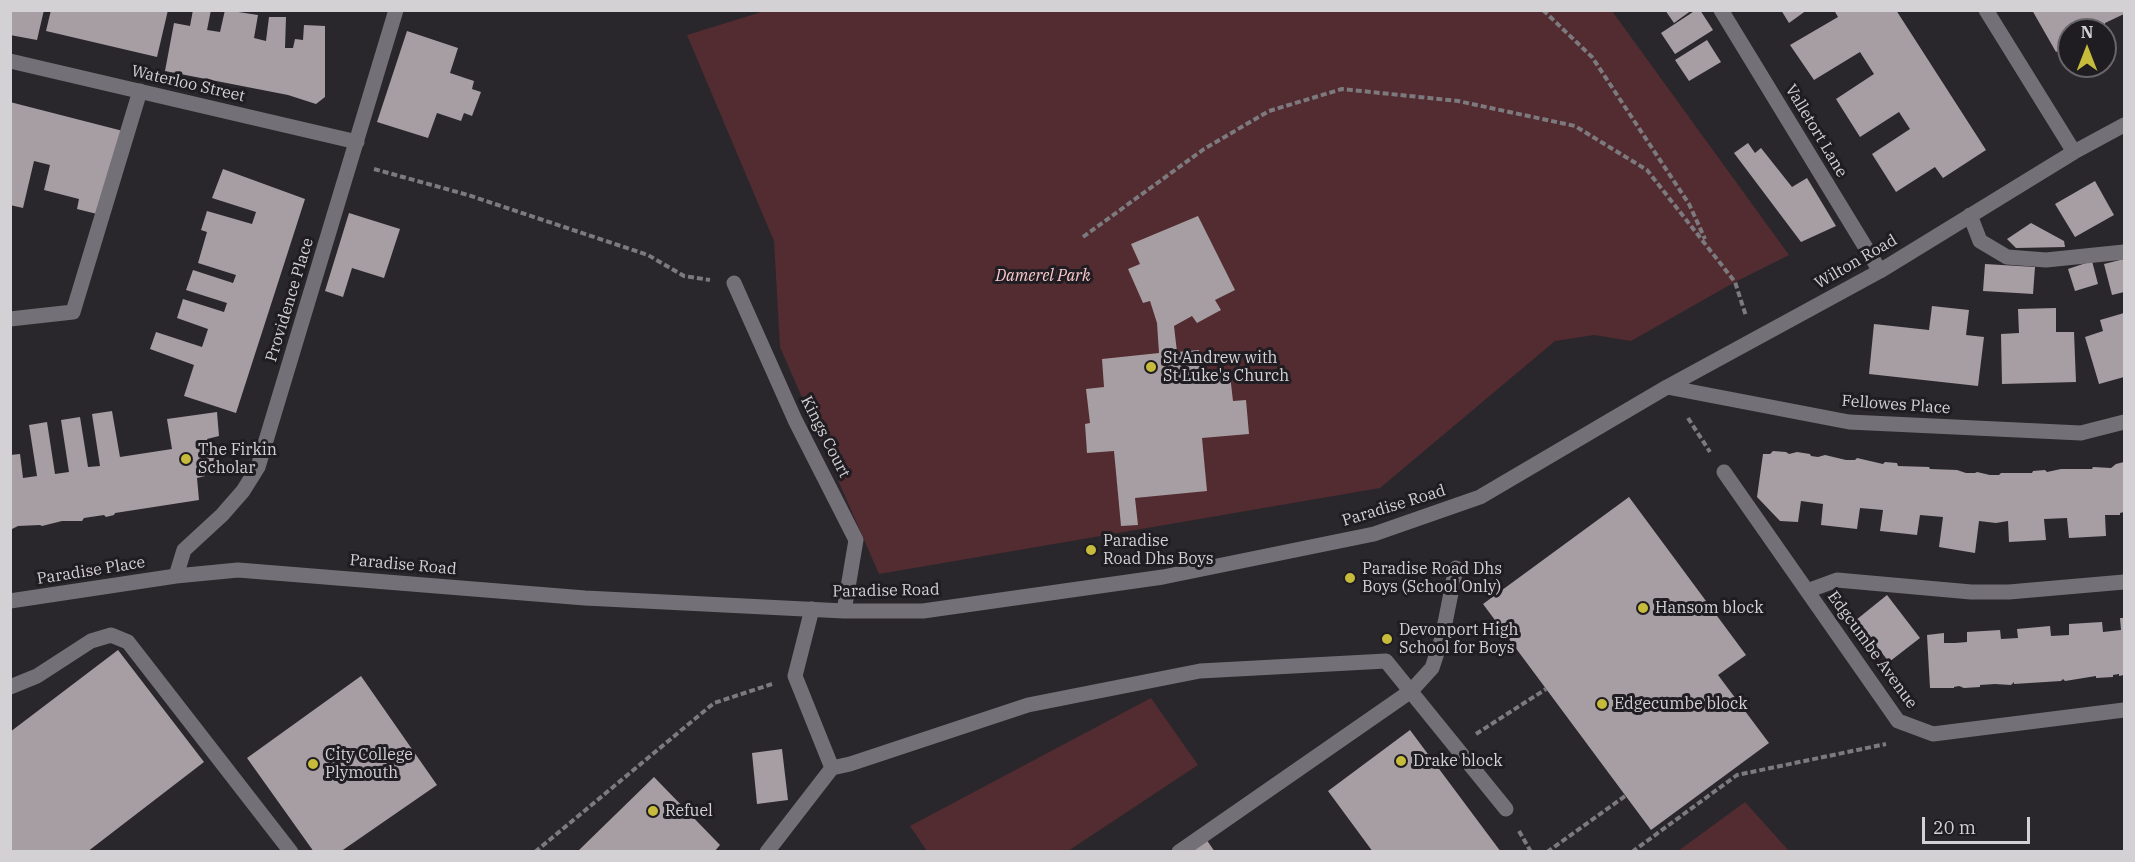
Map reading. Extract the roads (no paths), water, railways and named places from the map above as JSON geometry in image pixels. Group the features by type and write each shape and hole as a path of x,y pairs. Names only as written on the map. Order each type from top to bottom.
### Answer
{"street":[{"name":"Providence Place","path":"176,576 184,550 222,515 243,491 258,467 396,10"},
{"name":"Valletort Lane","path":"1721,10 1880,271"},
{"path":"1986,10 2074,152"},
{"name":"Waterloo Street","path":"10,61 357,142"},
{"path":"10,319 73,312 140,91"},
{"name":"Wilton Road","path":"1602,425 1880,271 2074,152 2124,125"},
{"path":"1970,215 1980,241 2007,257 2046,260 2124,252"},
{"name":"Kings Court","path":"734,283 795,420 856,540 844,611"},
{"name":"Fellowes Place","path":"1667,387 1849,422 2081,433 2124,422"},
{"name":"Paradise Road","path":"176,576 238,570 585,598 844,611 923,611 1143,580 1374,534 1480,497 1602,425"},
{"name":"Edgcumbe Avenue","path":"1724,472 1898,721 1934,734 2124,710"},
{"path":"1179,852 1411,691 1432,668 1442,638 1456,568"},
{"name":"Paradise Place","path":"10,601 176,576"},
{"path":"1807,591 1837,580 1971,592 2009,592 2124,582"},
{"path":"812,609 795,676 832,768"},
{"path":"10,687 37,676 91,641 111,635 128,642 291,852"},
{"path":"767,852 832,768 1028,705 1200,671 1386,662 1506,809"}],"place":[{"name":"St Andrew with St Luke's Church","path":"1151,367"},
{"name":"The Firkin Scholar","path":"186,459"},
{"name":"Paradise Road Dhs Boys","path":"1091,550"},
{"name":"Paradise Road Dhs Boys (School Only)","path":"1350,578"},
{"name":"Hansom block","path":"1643,608"},
{"name":"Devonport High School for Boys","path":"1387,639"},
{"name":"Edgecumbe block","path":"1602,704"},
{"name":"Drake block","path":"1401,761"},
{"name":"City College Plymouth","path":"313,764"},
{"name":"Refuel","path":"653,811"}],"park label":[{"name":"Damerel Park","path":"1043,276"}]}
